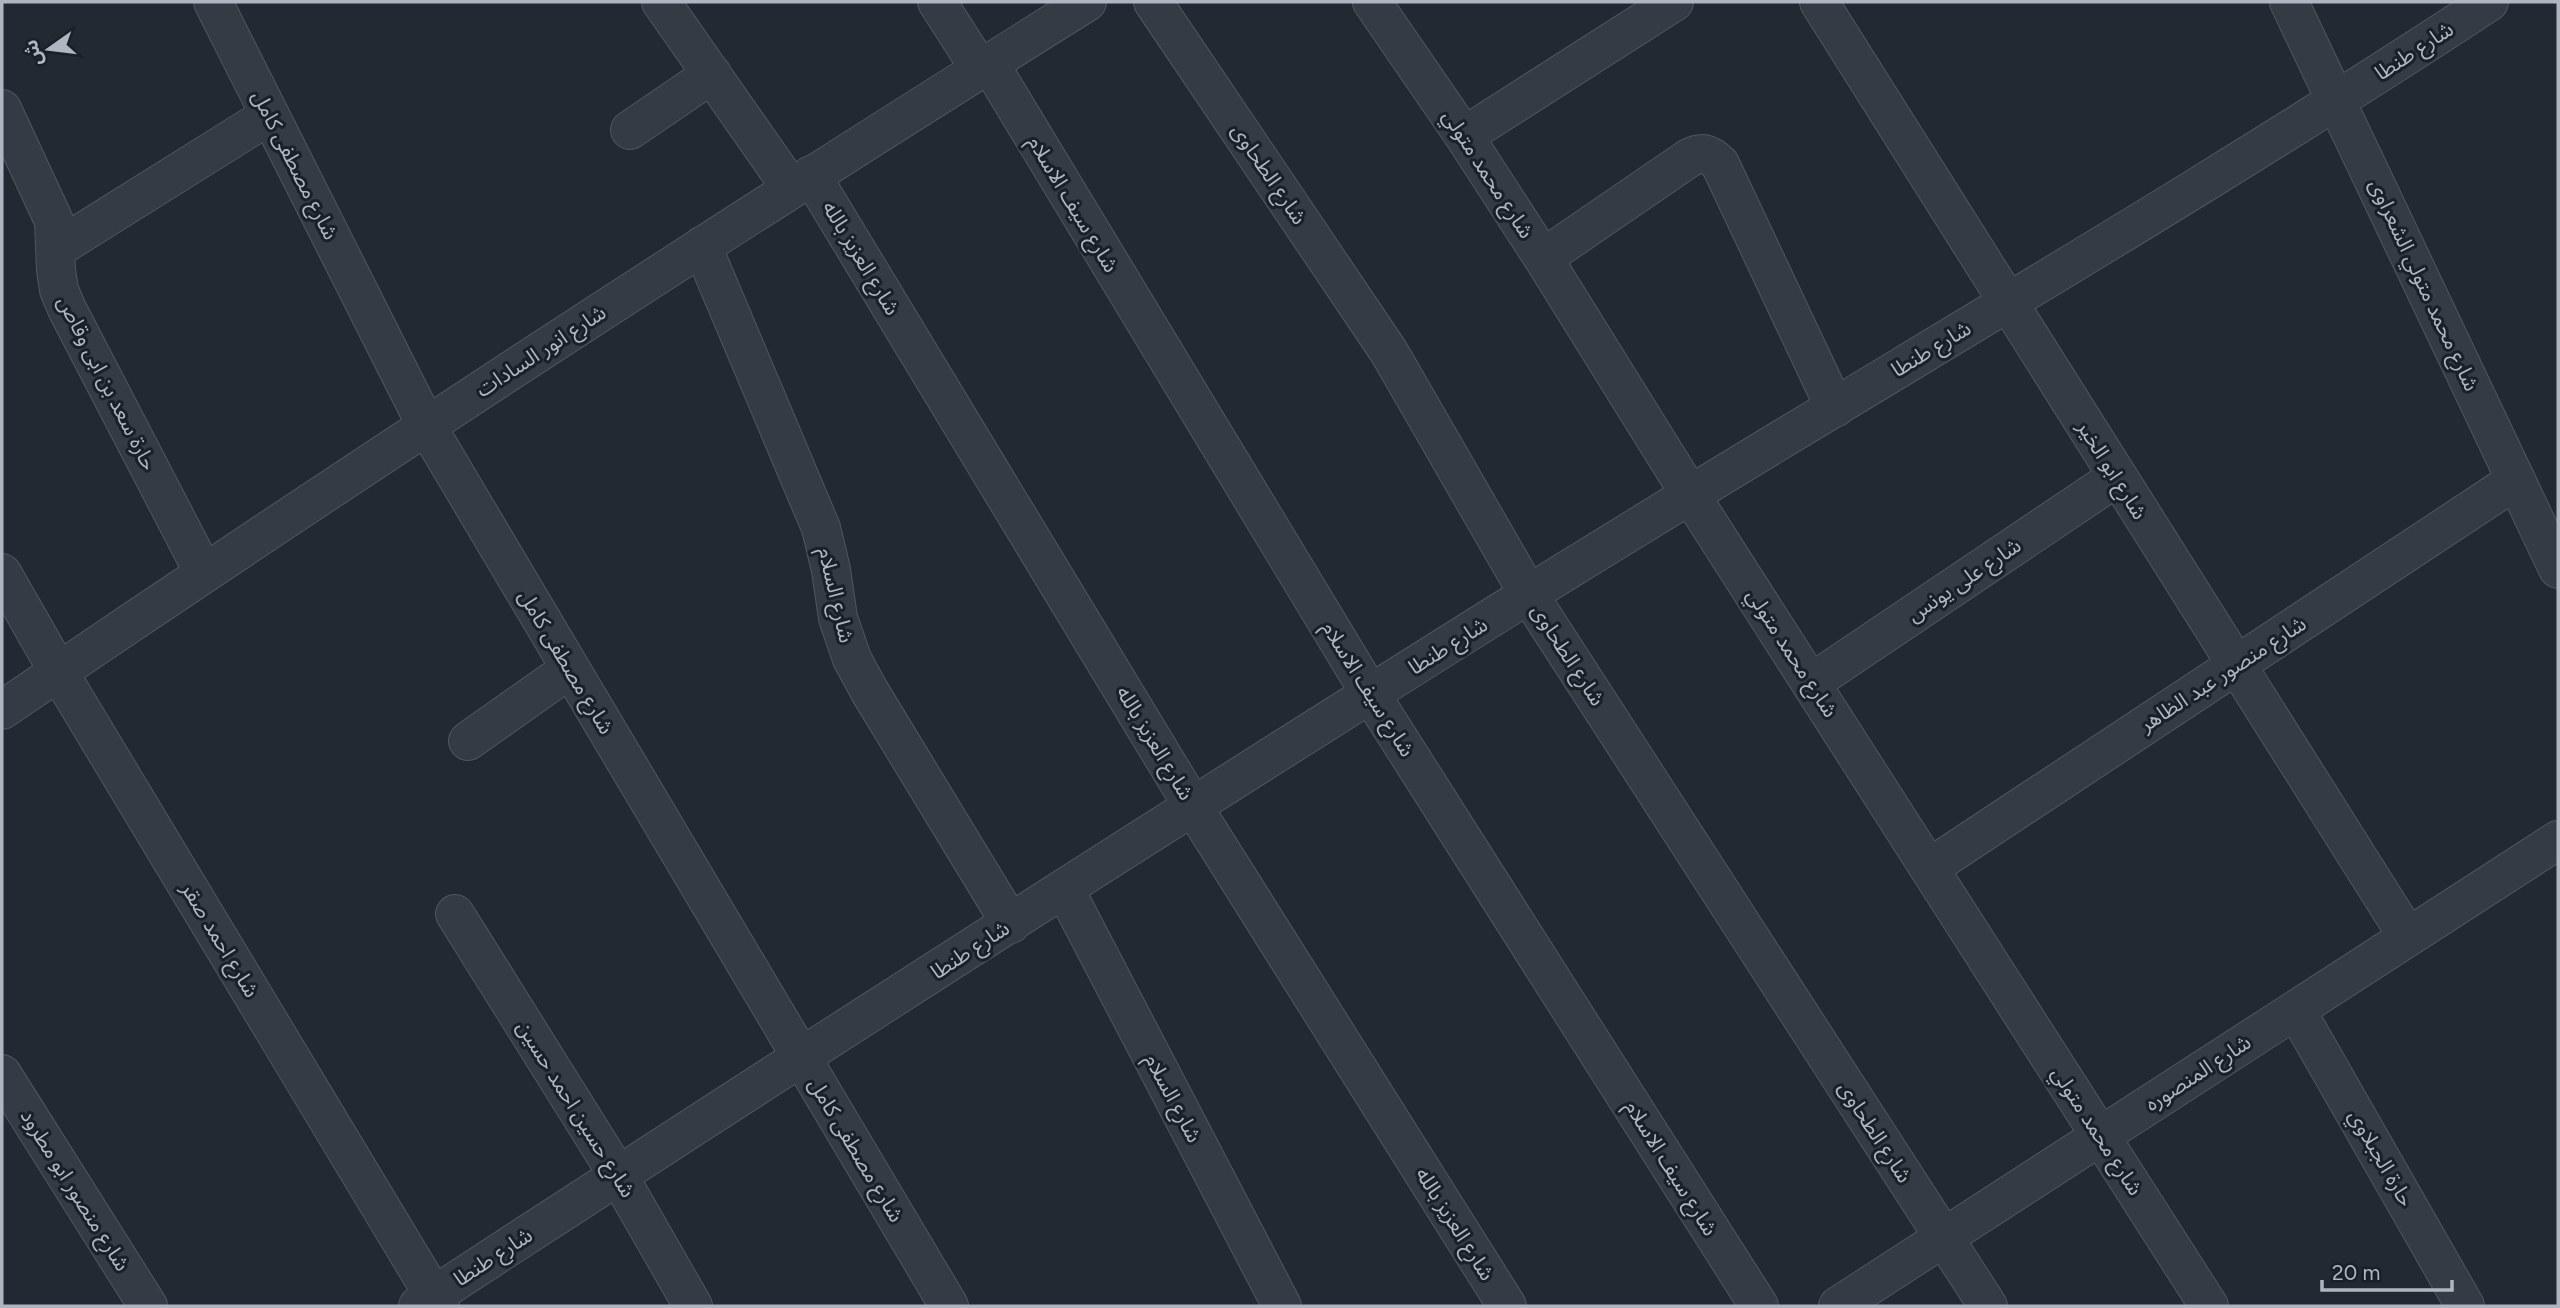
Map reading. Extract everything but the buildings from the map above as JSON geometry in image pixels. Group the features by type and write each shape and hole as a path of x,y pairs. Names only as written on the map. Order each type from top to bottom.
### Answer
{"street":[{"name":"شارع مصطفى كامل","path":"213,2 426,425 949,1306"},
{"path":"661,2 712,74 801,181"},
{"name":"شارع سيف الاسلام","path":"937,2 984,66 1371,695 1759,1306"},
{"name":"شارع انور السادات","path":"2,710 426,425 801,181 1087,2"},
{"name":"شارع الطحاوى","path":"1153,2 1389,352 1529,595 1988,1306"},
{"name":"شارع محمد متولي","path":"1372,2 1543,258 1691,496 2209,1306"},
{"path":"1464,136 1674,2"},
{"name":"شارع ابو الخير","path":"1818,2 2408,937"},
{"name":"شارع محمد متولي الشعراوى","path":"2289,2 2558,569"},
{"name":"شارع طنطا","path":"431,1303 618,1175 1529,595 2337,102 2489,2"},
{"path":"630,130 712,74"},
{"name":"حارة سعد بن ابى وقاص","path":"2,109 54,221 56,270 66,309 204,573"},
{"path":"56,250 270,115"},
{"path":"1543,258 1689,158 1699,153 1711,155 1720,164 1836,408"},
{"name":"شارع العزيز بالله","path":"801,181 1507,1306"},
{"name":"شارع السلام","path":"702,246 821,528 838,618 852,659 1011,924"},
{"name":"شارع على يونس","path":"1811,683 2117,477"},
{"name":"شارع منصور عبد الظاهر","path":"1929,868 2516,480"},
{"name":"شارع احمد صقر","path":"2,573 431,1303"},
{"path":"468,741 570,669"},
{"name":"شارع المنصوره","path":"1838,1306 2558,840"},
{"name":"شارع السلام","path":"1065,890 1282,1306"},
{"name":"شارع حسين احمد حسين","path":"455,914 618,1175 694,1306"},
{"name":"حارة الجبلاوي","path":"2296,1010 2465,1306"},
{"name":"شارع منصور ابو مطرود","path":"2,1074 148,1306"}]}
